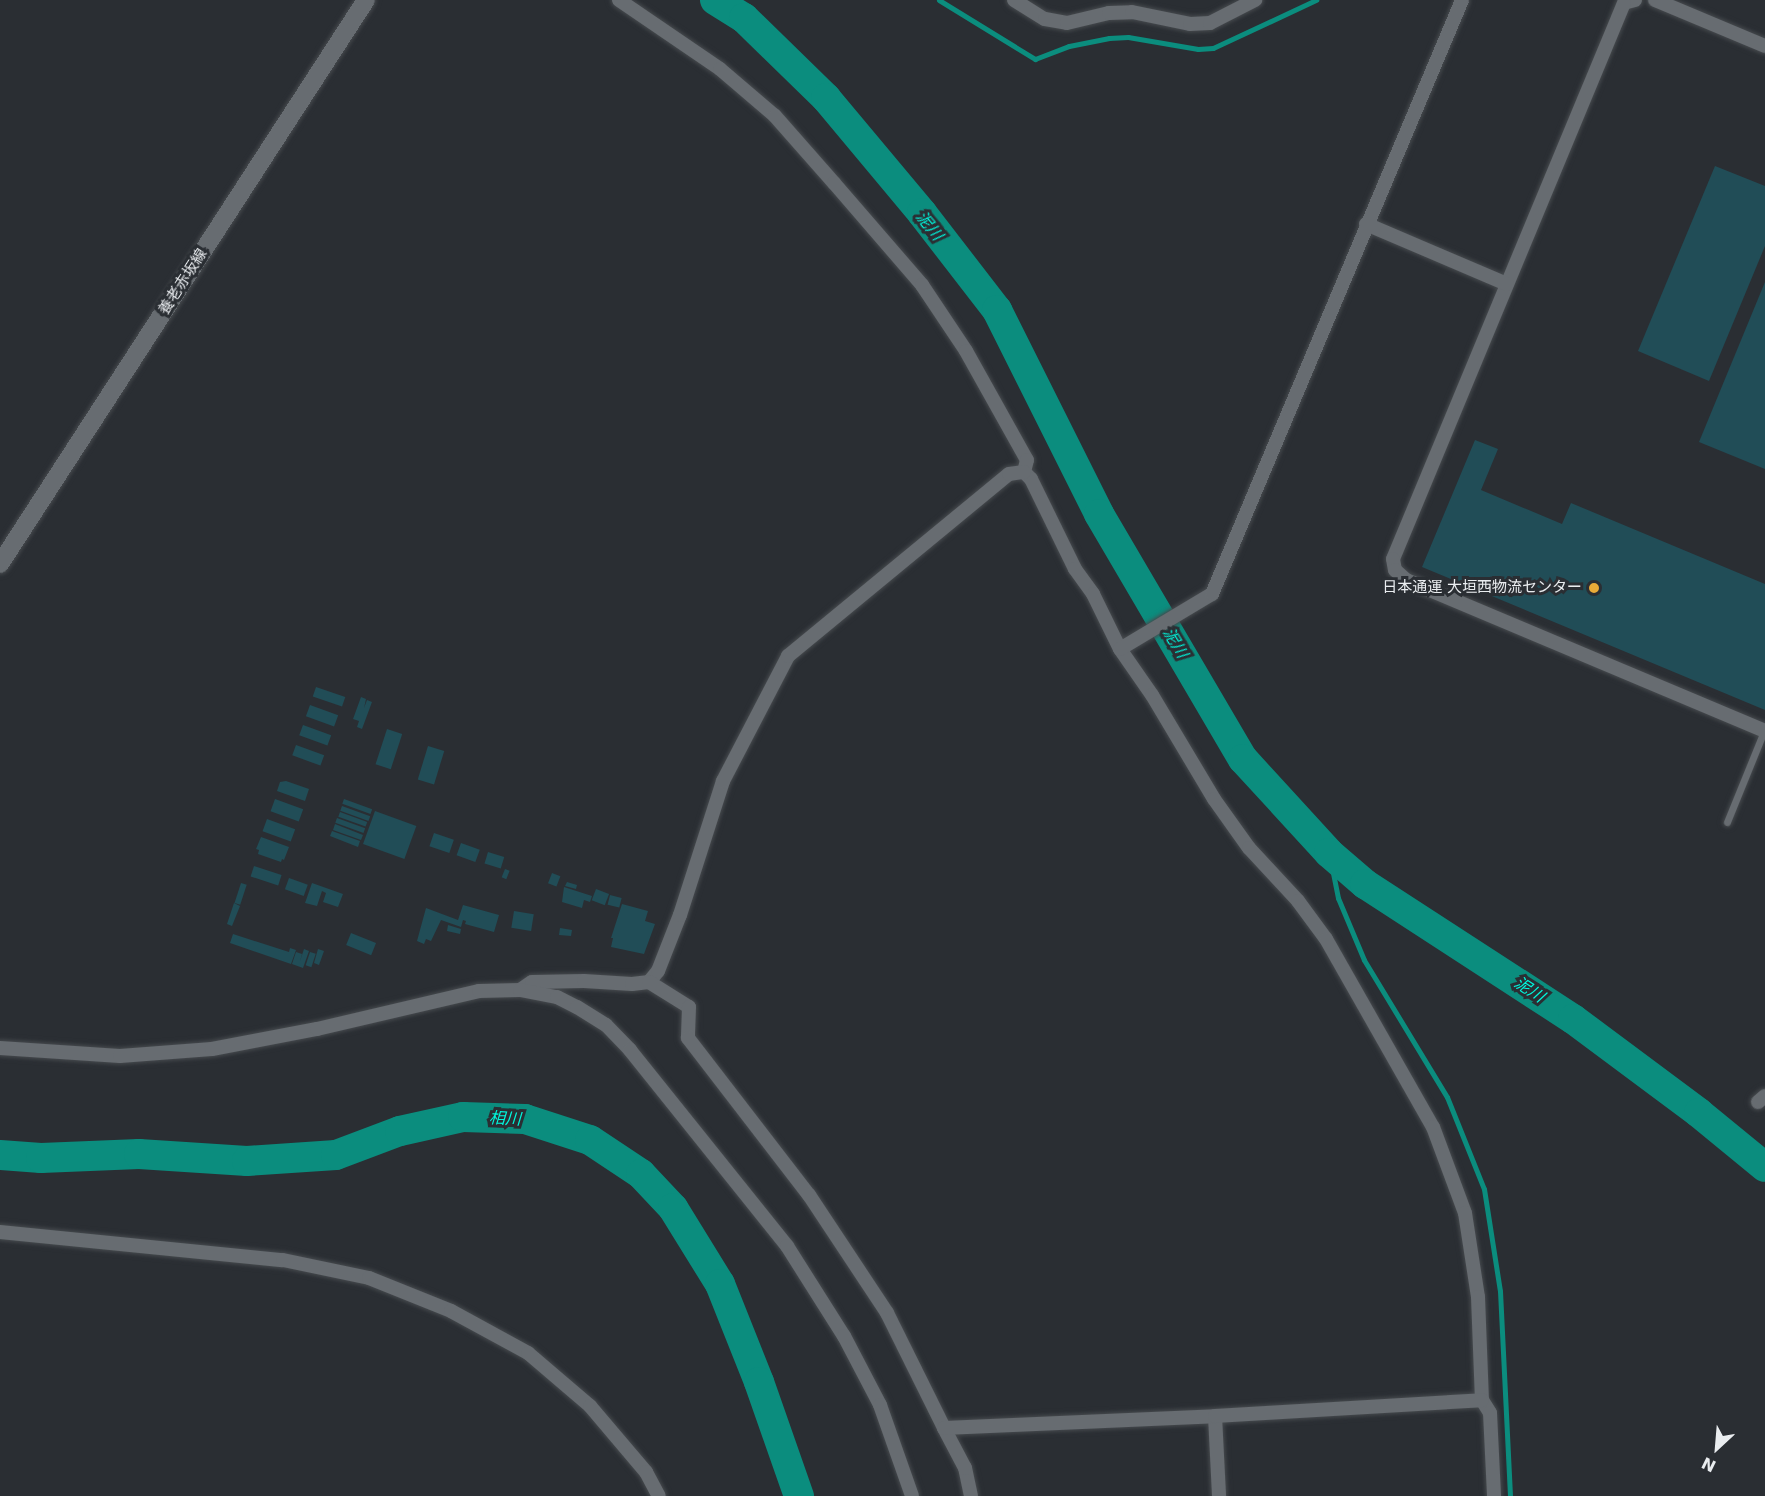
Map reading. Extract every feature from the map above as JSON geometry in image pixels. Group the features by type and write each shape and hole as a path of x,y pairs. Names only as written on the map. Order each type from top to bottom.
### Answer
{"main road":[{"name":"養老赤坂線","path":"0,564 366,0"}],"street":[{"path":"619,0 720,69 775,116 922,285 966,351 1027,459 1024,472"},
{"path":"1014,0 1045,19 1067,23 1109,13 1132,12 1190,24 1210,23 1255,0"},
{"path":"1126,646 1212,594 1462,0"},
{"path":"1635,0 1624,3 1394,559 1395,570 1406,580 1765,731"},
{"path":"1655,0 1765,46"},
{"path":"1366,224 1507,285"},
{"path":"1024,472 1031,479 1075,568 1126,646 1214,800 1249,848 1298,901 1326,939 1433,1127 1466,1213 1478,1297 1482,1400 1490,1413 1494,1496"},
{"path":"649,982 658,971 680,915 723,781 788,656 1009,474 1024,472"},
{"path":"520,990 532,982 584,981 632,984 649,982 689,1007 688,1038 809,1195 887,1313 965,1468 971,1496"},
{"path":"0,1048 120,1056 212,1049 317,1029 480,991 520,990 556,997 577,1007 606,1025 664,1089 787,1246 844,1336 880,1405 912,1496"},
{"path":"0,1232 283,1260 369,1278 451,1311 528,1353 590,1406 646,1472 659,1496"},
{"path":"944,1428 1215,1416 1482,1400"},
{"path":"1215,1416 1220,1496"}],"lane":[{"path":"1726,822 1765,731"}],"building":[{"path":"1715,166 1765,186 1765,246 1709,381 1638,351"},
{"path":"1765,282 1765,469 1699,442"},
{"name":"日本通運 大垣西物流センター","path":"1475,440 1498,449 1481,490 1562,524 1571,503 1765,584 1765,710 1422,567"},
{"path":"316,687 345,697 342,707 313,696"},
{"path":"361,697 366,699 364,708 367,700 372,702 362,729 357,727 359,721 353,719"},
{"path":"310,705 338,715 334,727 306,716"},
{"path":"303,725 331,735 327,746 299,735"},
{"path":"387,729 402,734 391,769 376,764"},
{"path":"296,745 324,755 320,766 292,755"},
{"path":"428,746 444,751 434,784 418,779"},
{"path":"286,781 309,789 305,801 277,791 280,782"},
{"path":"275,799 303,809 299,821 271,811"},
{"path":"344,799 372,809 370,814 342,804"},
{"path":"342,806 370,816 368,821 340,811"},
{"path":"375,811 416,826 404,859 363,844"},
{"path":"340,812 367,822 366,827 338,817"},
{"path":"337,818 365,828 363,833 335,823"},
{"path":"267,819 295,829 291,841 263,831"},
{"path":"335,824 363,835 361,840 333,830"},
{"path":"332,831 360,841 358,847 330,836"},
{"path":"434,833 454,840 449,853 429,846"},
{"path":"261,837 289,847 284,860 282,859 281,862 258,854 259,850 256,849"},
{"path":"461,843 480,850 475,862 457,855"},
{"path":"488,852 504,857 501,868 484,863"},
{"path":"254,866 282,875 278,885 251,876"},
{"path":"505,869 510,871 506,879 502,877"},
{"path":"552,873 560,876 556,886 548,883"},
{"path":"289,878 308,885 304,896 285,889"},
{"path":"567,882 577,885 576,889 565,886"},
{"path":"241,883 247,885 240,905 235,903"},
{"path":"312,883 343,894 338,907 323,902 326,893 322,891 317,906 305,903"},
{"path":"564,887 592,896 590,902 584,900 582,908 562,902"},
{"path":"596,889 609,894 605,905 592,900"},
{"path":"610,895 622,898 619,908 608,905"},
{"path":"234,903 240,906 232,926 227,924"},
{"path":"622,904 648,911 645,921 655,924 644,954 611,947 613,938 611,938"},
{"path":"463,905 499,915 494,932 465,924 466,921 463,920 461,927 441,920 431,941 426,939 424,944 417,941 426,908 458,920"},
{"path":"514,911 534,914 531,931 511,928"},
{"path":"448,925 461,929 460,934 447,931"},
{"path":"560,928 572,930 571,936 559,935"},
{"path":"351,933 376,943 371,955 346,945"},
{"path":"233,934 289,952 290,948 296,950 291,964 230,943"},
{"path":"304,949 309,951 303,968 292,964 296,952 302,954 300,961"},
{"path":"318,949 324,951 319,965 314,963"},
{"path":"310,952 316,954 311,967 306,965"}],"waterway":[{"name":"泥川","path":"715,0 744,18 826,98 922,213 997,310 1099,514 1243,759 1329,853 1365,884 1573,1019 1699,1113 1765,1167"},
{"path":"939,0 1035,59 1069,46 1109,38 1128,37 1198,49 1213,48 1316,0"},
{"path":"1329,853 1338,898 1364,960 1447,1097 1484,1189 1500,1291 1510,1496"},
{"name":"相川","path":"0,1155 41,1158 139,1154 247,1161 336,1155 400,1131 463,1117 525,1119 590,1140 641,1174 673,1208 720,1284 759,1382 799,1496"}],"place":[{"name":"日本通運 大垣西物流センター","path":"1594,588"}]}
